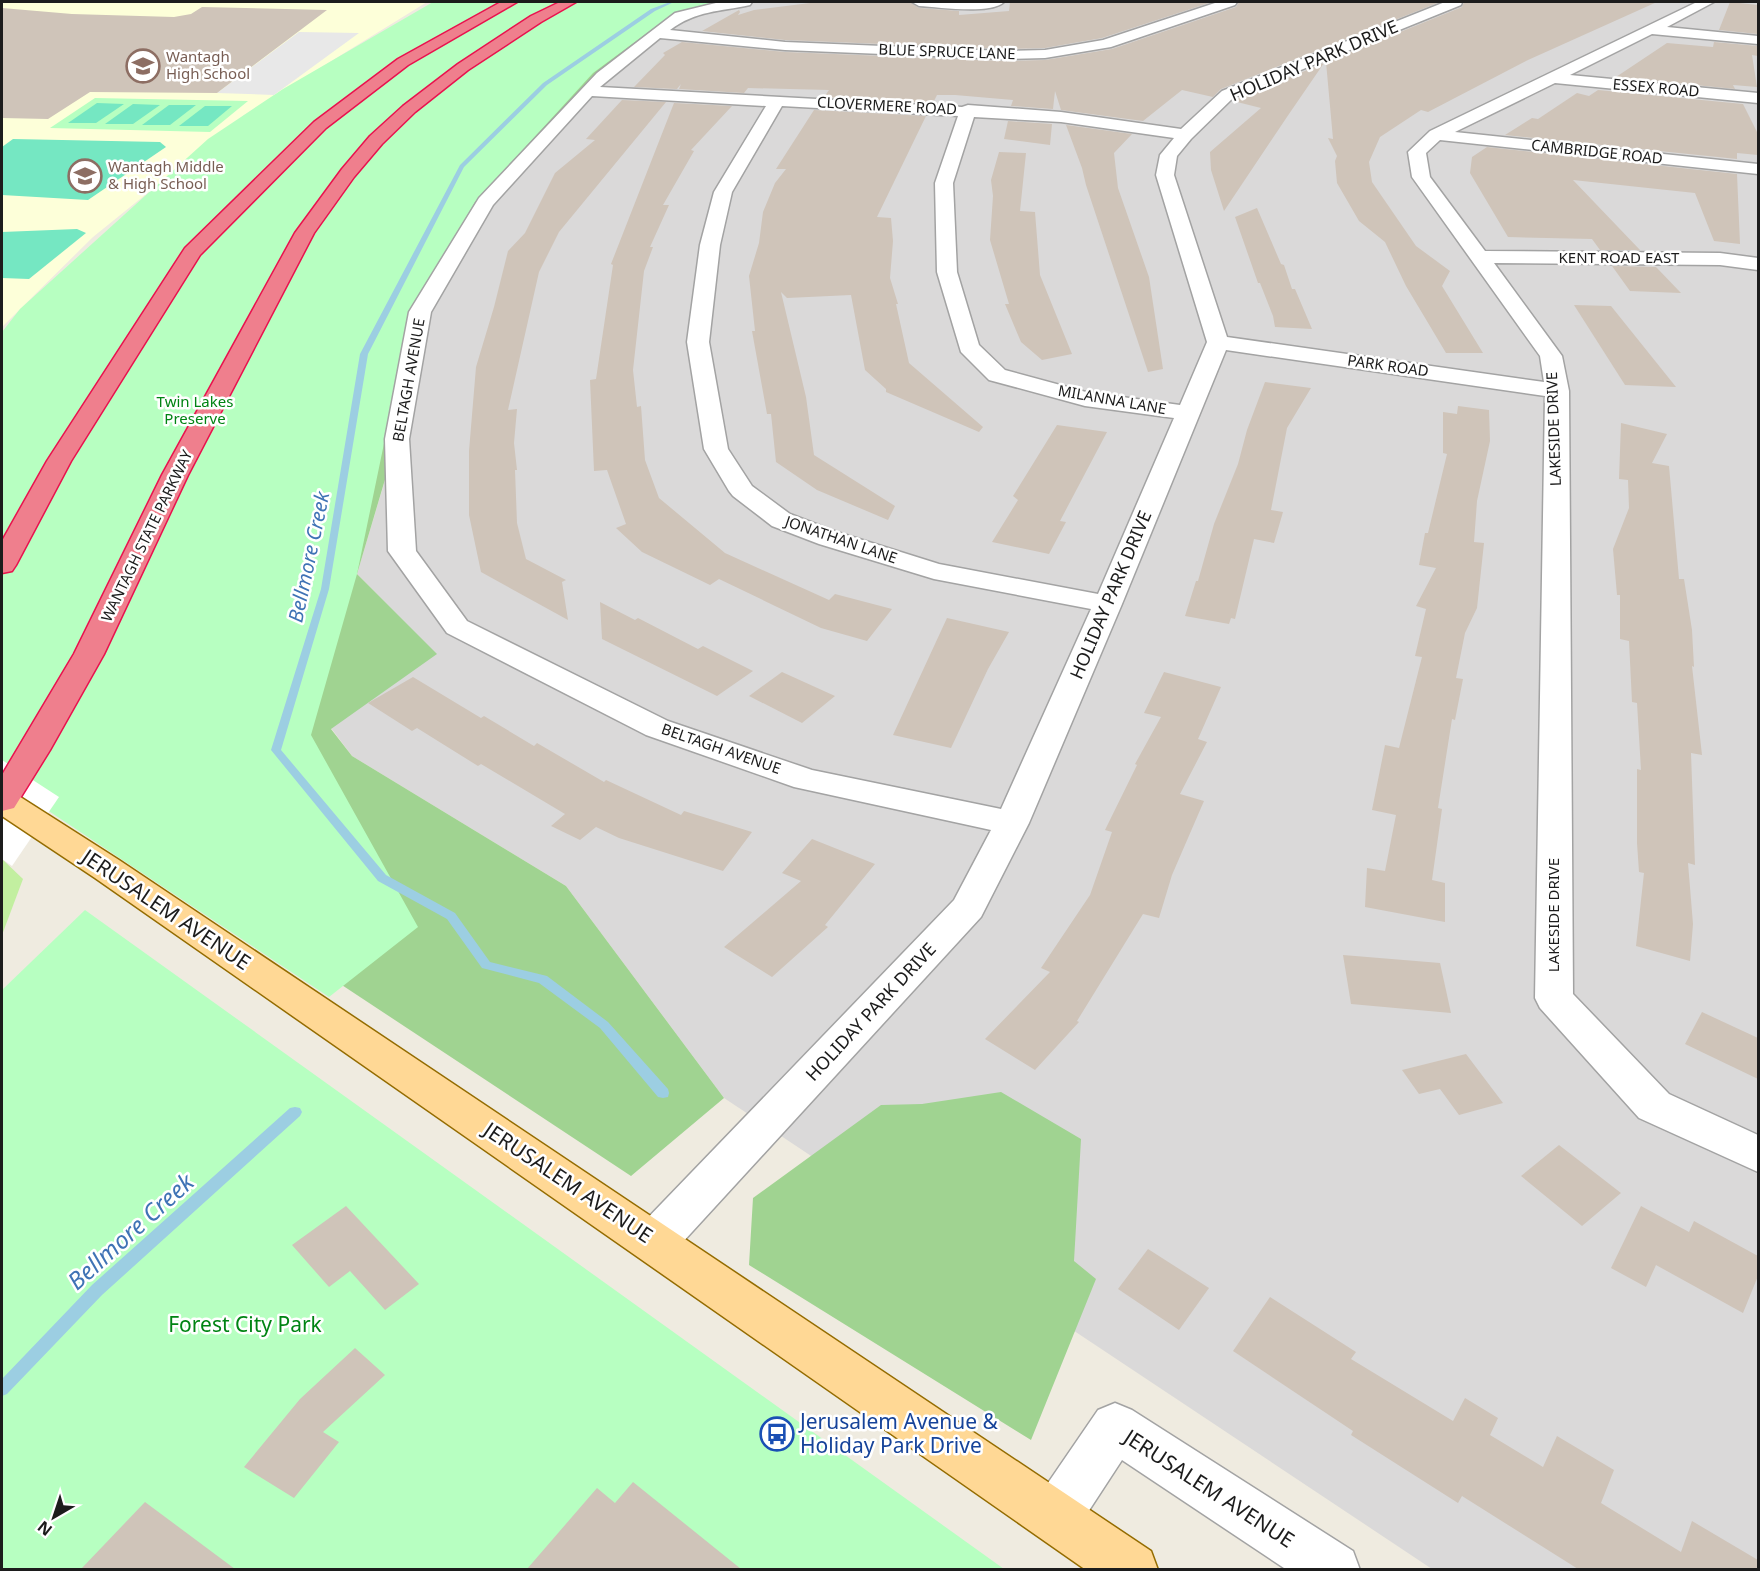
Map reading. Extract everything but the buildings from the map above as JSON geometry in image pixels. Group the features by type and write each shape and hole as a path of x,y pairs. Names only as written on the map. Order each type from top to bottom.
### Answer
{"highway":[{"path":"2,566 59,461 192,252 320,125 403,62 510,2"},
{"name":"WANTAGH STATE PARKWAY","path":"2,801 89,654 175,475 305,232 362,156 409,109 463,67 536,19 569,2"}],"main road":[{"name":"JERUSALEM AVENUE","path":"2,801 106,869 1132,1569"}],"street":[{"name":"BELTAGH AVENUE","path":"745,2 709,7 680,16 657,33 602,76 485,202 420,312 396,440 402,550 457,627 657,728 806,779 1012,823"},
{"path":"919,2 967,5 997,2"},
{"path":"1203,2 1224,3"},
{"name":"LAKESIDE DRIVE","path":"1707,2 1436,135 1417,152 1421,177 1551,356 1557,391 1554,998 1654,1106 1758,1154"},
{"name":"BLUE SPRUCE LANE","path":"657,33 762,44 1005,55 1045,54 1106,44 1224,3"},
{"path":"1411,3 1447,5"},
{"name":"HOLIDAY PARK DRIVE","path":"654,1242 968,908 1012,823 1108,604 1218,342 1165,175 1169,155 1185,135 1228,94 1447,5"},
{"path":"1651,30 1758,40"},
{"name":"ESSEX ROAD","path":"1554,78 1758,98"},
{"name":"CLOVERMERE ROAD","path":"589,91 968,110 1061,117 1185,135"},
{"name":"JONATHAN LANE","path":"777,101 723,192 710,245 698,342 716,449 742,491 781,520 828,538 934,572 1108,604"},
{"name":"MILANNA LANE","path":"968,110 944,183 947,272 969,347 997,375 1084,399 1188,413"},
{"name":"CAMBRIDGE ROAD","path":"1436,135 1758,169"},
{"name":"KENT ROAD EAST","path":"1479,257 1720,259 1758,264"},
{"name":"PARK ROAD","path":"1218,342 1557,391"},
{"name":"JERUSALEM AVENUE","path":"1055,1517 1115,1428 1334,1569"}],"shaded area":[{"name":"Wantagh Middle & High School","path":"2,2 427,2 244,115 93,237 2,327"},
{"path":"745,2 1758,2 1758,1569 1432,1569 724,1098 566,886 352,756 331,728 436,654 357,574 397,440 420,312 485,202 602,76 657,33 709,7"},
{"path":"299,32 359,33 274,95 217,93"}],"green space":[{"name":"Twin Lakes Preserve","path":"433,2 728,2 674,13 593,73 475,202 411,313 357,574 311,735 418,927 329,997 2,780 2,332 20,309 208,139 283,89"},
{"path":"599,2 745,2 709,7 680,16 602,76 485,202 420,312 397,439 357,574 437,654 331,729 352,756 566,886 724,1098 631,1176 86,816"},
{"path":"95,98 248,101 210,132 50,128"},
{"path":"97,103 124,104 96,123 68,123"},
{"path":"133,104 160,105 133,124 105,124"},
{"path":"169,105 196,105 170,125 142,125"},
{"path":"205,106 232,106 208,126 179,126"},
{"path":"13,139 160,142 166,147 88,200 2,195 2,147"},
{"path":"77,229 86,233 29,279 2,278 2,232"},
{"path":"2,859 23,879 2,935"},
{"name":"Forest City Park","path":"85,910 1004,1569 2,1570 2,990"},
{"path":"1001,1092 1081,1139 1074,1261 1096,1279 1031,1440 749,1265 753,1198 881,1105 922,1104"}],"pier":[{"path":"2,760 59,797 12,866 2,859"}],"waterway":[{"name":"Bellmore Creek","path":"663,1093 604,1025 543,979 486,965 451,916 382,878 276,750 325,589 364,354 462,166 545,84 653,10 672,2"},
{"name":"Bellmore Creek","path":"2,1389 97,1290 295,1112"}],"place":[{"name":"Wantagh High School","path":"143,66"},
{"name":"Wantagh Middle & High School","path":"85,176"},
{"name":"Jerusalem Avenue & Holiday Park Drive","path":"777,1434"}]}
